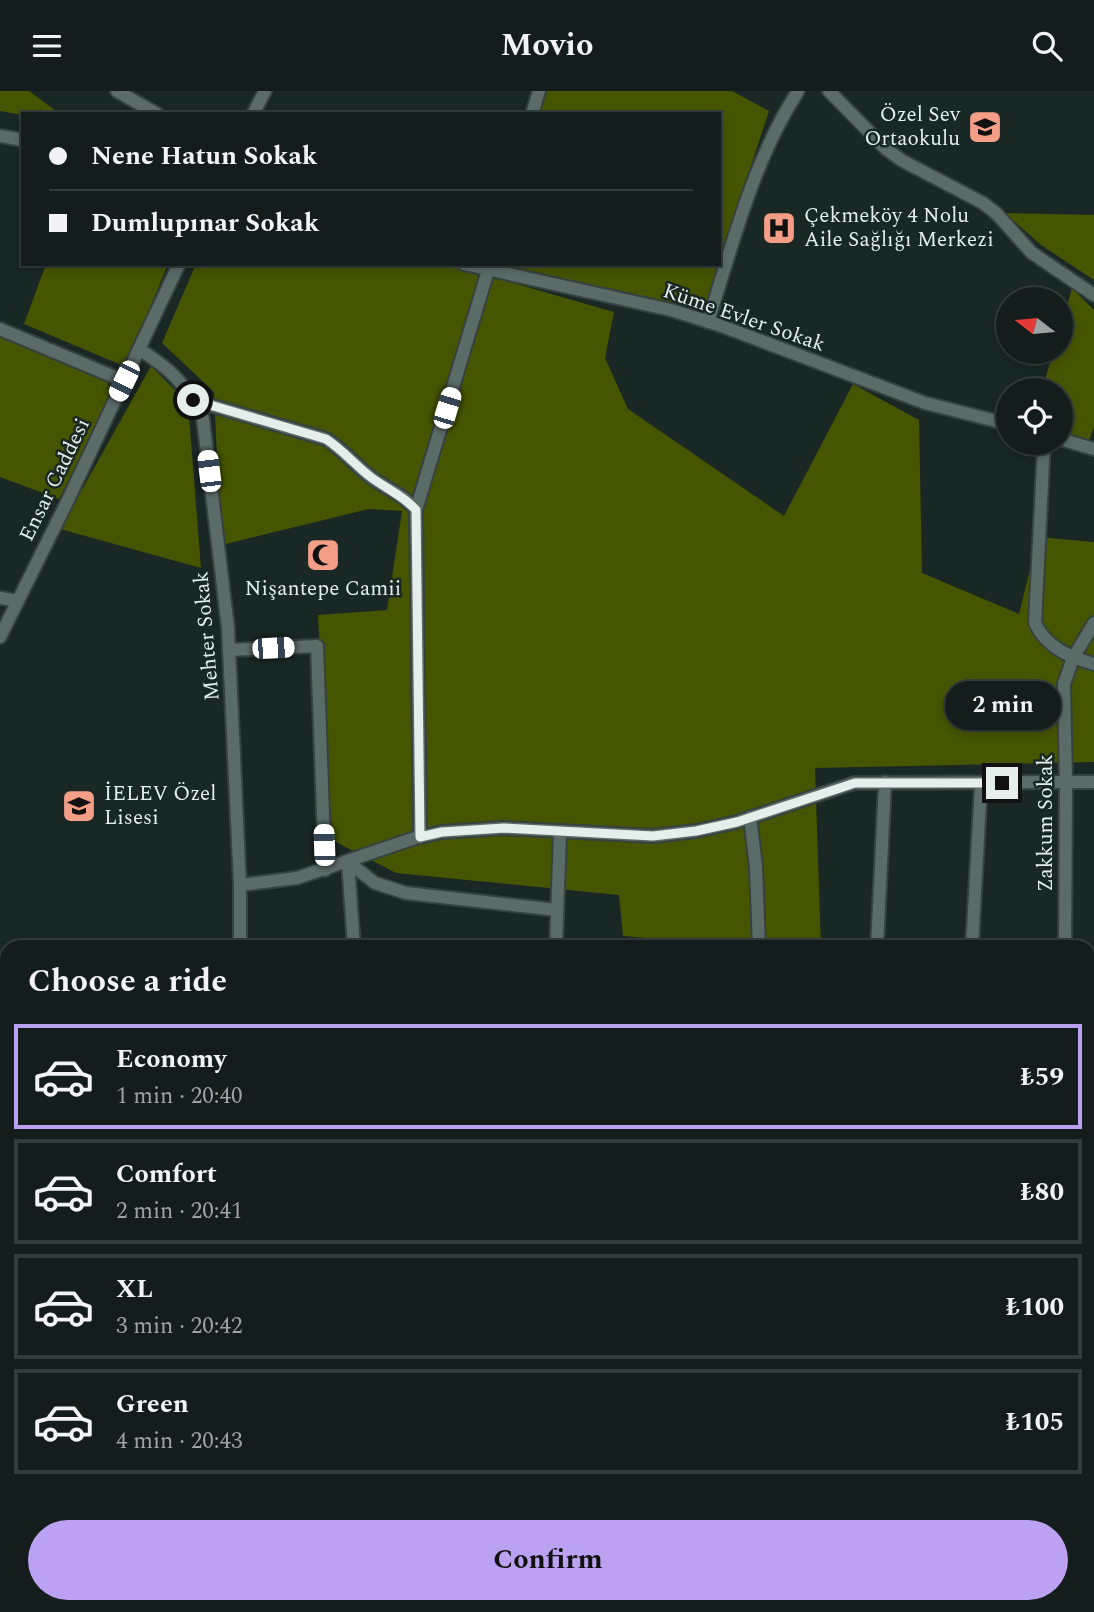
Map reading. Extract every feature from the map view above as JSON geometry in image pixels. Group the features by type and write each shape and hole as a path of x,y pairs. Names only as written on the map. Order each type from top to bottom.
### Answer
{"street":[{"path":"117,91 154,112"},
{"path":"254,112 265,91"},
{"path":"533,112 539,91"},
{"path":"708,321 755,176 778,123 798,91"},
{"path":"829,91 901,160 982,203 997,214 1045,264 1094,295"},
{"path":"0,136 21,140"},
{"name":"Ensar Caddesi","path":"0,637 179,266"},
{"path":"420,837 416,510 489,267"},
{"name":"Küme Evler Sokak","path":"489,267 708,321 925,404 996,421"},
{"path":"0,329 124,381"},
{"name":"Mehter Sokak","path":"139,349 169,369 188,390 203,419 229,650 240,940"},
{"path":"193,400 326,439 372,478 409,501 416,510"},
{"path":"1073,443 1094,449"},
{"path":"1043,455 1035,623 1042,638 1073,658 1094,663"},
{"path":"0,598 18,601"},
{"name":"Zakkum Sokak","path":"1065,940 1064,684 1073,658 1094,623"},
{"path":"229,650 317,646 324,870"},
{"path":"877,940 885,782"},
{"path":"240,885 297,879 442,832 504,828 653,836 696,831 750,817 855,783 1094,782"},
{"path":"972,940 981,784"},
{"path":"750,817 759,940"},
{"path":"556,940 559,833"},
{"path":"348,862 375,883 406,893 557,910"},
{"path":"348,862 354,940"}],"green space":[{"path":"0,91 29,91 57,112 21,112 21,115 0,111"},
{"path":"531,91 732,91 769,111 721,257 721,112 526,112"},
{"path":"1005,213 1094,215 1094,280 1041,245"},
{"path":"45,266 167,266 126,367 24,324"},
{"path":"195,266 454,266 614,312 605,358 628,409 784,516 853,384 919,420 922,573 1019,614 1038,537 1094,542 1094,762 815,768 821,940 671,940 623,936 619,895 396,873 330,839 318,615 387,610 402,511 369,509 221,545 214,392 162,343"},
{"path":"501,266 718,266 702,315"},
{"path":"1073,289 1094,310 1094,427 1086,448 1073,443 1073,378 1045,378 1050,364 1073,364"},
{"path":"0,335 104,376 113,393 59,499 0,477"},
{"path":"151,366 188,403 201,568 60,529"}],"place":[{"name":"Özel Sev Ortaokulu","path":"985,127"},
{"name":"Çekmeköy 4 Nolu Aile Sağlığı Merkezi","path":"779,228"},
{"name":"Nişantepe Camii","path":"323,555"},
{"name":"İELEV Özel Lisesi","path":"79,806"}],"route":[{"path":"193,400 326,439 372,478 409,501 416,510 420,837 442,832 504,828 653,836 696,831 737,822 855,783 1002,783"}]}
